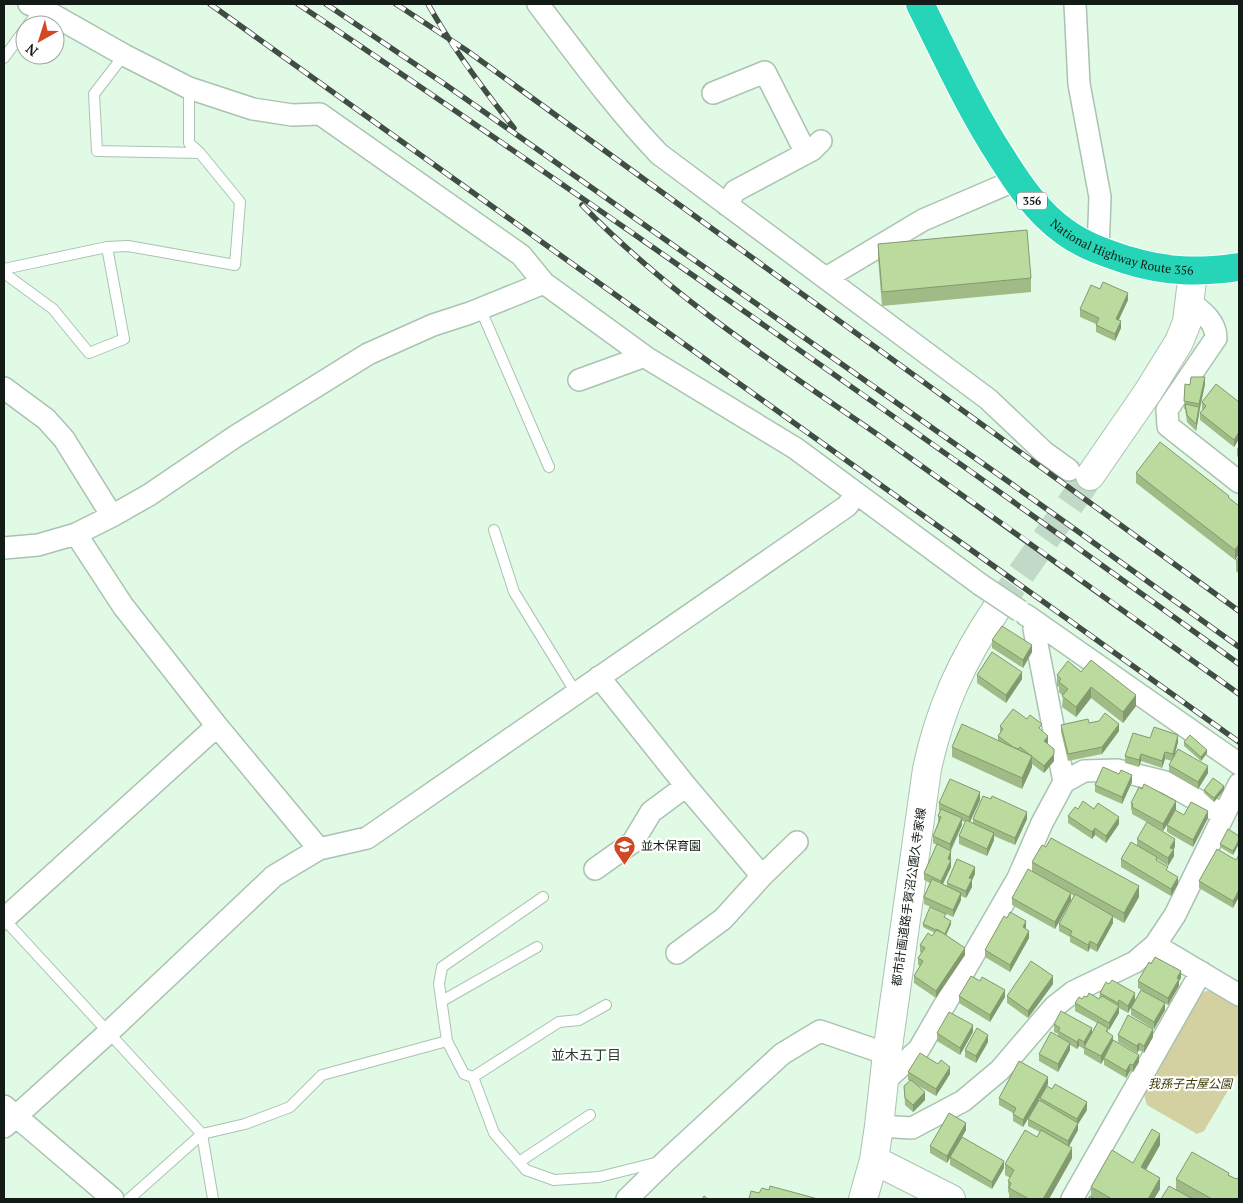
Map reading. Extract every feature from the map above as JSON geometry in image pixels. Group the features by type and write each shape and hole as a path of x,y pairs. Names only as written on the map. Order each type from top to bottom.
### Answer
{"highway":[{"name":"National Highway Route 356","path":"920,4 978,121 1016,180 1042,213 1065,233 1098,251 1166,270 1193,272 1239,266"}],"street":[{"path":"538,4 604,91 634,128 659,154 988,398 1044,452 1079,473 1148,392 1179,342 1187,322 1193,272"},
{"path":"1075,4 1079,84 1100,197 1098,251"},
{"path":"35,6 189,88 253,109 292,116 320,114 521,255 544,283 641,354 795,448 981,585 1008,610 1038,624 1239,764"},
{"path":"713,93 765,72 813,147 735,191 727,205"},
{"path":"826,278 923,220 1016,180"},
{"path":"4,548 38,545 76,534 149,495 236,436 368,354 433,325 544,283"},
{"path":"1190,302 1206,315 1216,332 1216,338 1167,410 1168,426 1239,482"},
{"path":"579,380 637,359 641,354"},
{"path":"4,388 46,419 64,439 112,516"},
{"path":"113,1199 8,1117 109,1032 274,876 319,849 367,838 847,506 856,494"},
{"path":"76,534 123,606 217,726 319,849"},
{"name":"都市計画道路手賀沼公園久寺家線","path":"863,1199 874,1160 927,769 932,746 961,666 978,637 1008,610"},
{"path":"1038,624 1034,629 1064,782"},
{"path":"599,677 686,786 762,876"},
{"path":"4,919 217,726"},
{"path":"627,1199 782,1054 820,1031 886,1068 919,1049 1018,878 1042,824 1064,782 1084,771 1117,770 1165,782 1224,815"},
{"path":"879,1126 912,1128 963,1101 1000,1070 1054,1007 1072,992 1135,962 1155,945 1175,915 1239,784"},
{"path":"595,869 633,842 651,812 686,786"},
{"path":"677,953 723,919 762,876 797,842"},
{"path":"1155,945 1239,995"},
{"path":"1072,1199 1201,972"},
{"path":"874,1160 950,1199"}],"lane":[{"path":"4,58 15,43"},
{"path":"124,55 94,94 97,151 200,153"},
{"path":"4,269 107,247 128,246 235,265 240,202 200,153 189,143 189,88"},
{"path":"4,273 53,310 89,353 124,339 107,247"},
{"path":"480,308 549,467"},
{"path":"494,530 514,592 576,693"},
{"path":"543,897 442,967 440,984 447,1041 464,1074 472,1077 494,1133 526,1170 554,1180 599,1177 667,1160"},
{"path":"4,919 202,1134 213,1199"},
{"path":"442,1001 537,948"},
{"path":"472,1077 559,1022 579,1020 606,1005"},
{"path":"129,1199 202,1134 245,1124 290,1107 322,1076 447,1041"},
{"path":"519,1162 590,1114"}],"green space":[{"name":"我孫子古屋公園","path":"1214,990 1239,1004 1239,1072 1204,1131 1197,1134 1147,1105 1143,1091 1201,992"}],"building":[{"path":"1027,230 1031,278 882,292 878,244"},
{"path":"1103,282 1128,293 1116,319 1121,321 1115,334 1096,325 1099,318 1080,309 1091,285 1100,289"},
{"path":"1191,377 1205,377 1199,404 1184,401 1185,384 1190,385"},
{"path":"1216,384 1239,402 1239,432 1234,440 1200,413 1206,406 1202,402"},
{"path":"1185,404 1199,407 1196,424 1187,415"},
{"path":"1160,442 1239,506 1239,544 1235,550 1136,473"},
{"path":"1002,626 1032,645 1023,660 992,640"},
{"path":"992,652 1022,672 1006,695 977,675"},
{"path":"1091,660 1136,695 1123,712 1091,687 1076,707 1062,696 1068,689 1059,682 1061,679 1057,675 1068,661 1081,672"},
{"path":"1013,709 1027,719 1030,715 1042,724 1039,728 1048,736 1044,741 1054,749 1054,754 1044,766 1020,747 1018,749 1013,747 998,736 1003,729 1000,726"},
{"path":"1105,713 1119,724 1102,747 1068,754 1061,725 1088,719 1089,723 1099,721"},
{"path":"962,724 1032,756 1022,778 952,747"},
{"path":"1154,727 1178,735 1173,754 1165,752 1162,761 1141,754 1139,760 1125,756 1133,733 1150,738"},
{"path":"1190,735 1207,750 1201,757 1184,742"},
{"path":"1178,749 1208,766 1198,782 1169,765"},
{"path":"1103,767 1119,774 1121,770 1132,775 1122,797 1095,785"},
{"path":"1213,778 1224,786 1214,798 1204,790"},
{"path":"950,779 980,792 969,817 939,803"},
{"path":"1144,784 1176,801 1163,824 1132,807 1133,804 1131,803 1139,787 1142,789"},
{"path":"983,796 991,799 992,796 1027,812 1015,838 973,819"},
{"path":"1083,801 1094,809 1098,803 1119,817 1106,836 1095,828 1092,832 1068,816 1075,807 1078,809"},
{"path":"1191,802 1208,811 1193,840 1167,825 1175,810 1184,815"},
{"path":"941,809 962,818 950,844 933,836 941,817 938,816"},
{"path":"966,820 994,833 987,849 959,836"},
{"path":"1147,822 1175,839 1170,848 1174,849 1168,858 1137,839"},
{"path":"1228,829 1239,836 1233,851 1220,844"},
{"path":"1051,838 1139,886 1124,913 1032,862 1042,845 1046,847"},
{"path":"1131,842 1157,857 1156,860 1168,867 1166,870 1178,877 1171,889 1121,859"},
{"path":"937,844 951,851 948,859 951,860 941,881 924,873"},
{"path":"1217,849 1236,860 1239,855 1239,890 1233,901 1199,881"},
{"path":"957,859 975,867 969,878 972,879 966,891 947,883"},
{"path":"1028,869 1071,893 1055,922 1012,898"},
{"path":"932,879 961,893 953,910 924,897"},
{"path":"1075,894 1113,916 1097,945 1090,941 1088,945 1070,935 1072,931 1059,924"},
{"path":"930,907 946,914 944,917 951,921 945,934 923,924"},
{"path":"1010,912 1026,921 1023,927 1029,931 1010,965 985,950 1004,916 1007,918"},
{"path":"937,929 965,948 936,991 914,976 923,961 918,958 925,948 920,945 928,933 932,936"},
{"path":"1155,957 1181,971 1177,978 1179,979 1168,998 1138,981 1149,962 1151,964"},
{"path":"1031,961 1053,976 1028,1011 1007,996"},
{"path":"971,976 980,981 982,977 1005,990 990,1015 959,996"},
{"path":"1112,980 1135,993 1128,1006 1119,1000 1118,1003 1100,993 1106,982 1109,984"},
{"path":"1141,990 1165,1003 1154,1022 1131,1008"},
{"path":"1089,993 1099,999 1102,996 1119,1006 1109,1023 1075,1003 1079,997 1082,999 1084,996 1087,997"},
{"path":"1061,1011 1092,1028 1084,1042 1079,1039 1077,1042 1058,1031 1060,1028 1054,1024"},
{"path":"949,1012 973,1025 960,1048 937,1033"},
{"path":"1128,1015 1153,1029 1144,1046 1139,1043 1137,1046 1118,1035"},
{"path":"1098,1022 1108,1028 1106,1031 1113,1036 1101,1056 1084,1047"},
{"path":"977,1028 988,1035 976,1056 965,1050"},
{"path":"1051,1032 1070,1043 1058,1064 1039,1054"},
{"path":"1113,1040 1139,1055 1133,1065 1130,1064 1126,1071 1104,1058"},
{"path":"920,1053 938,1064 941,1060 950,1067 936,1089 908,1072"},
{"path":"1019,1061 1048,1077 1023,1120 1013,1114 1016,1108 999,1098"},
{"path":"911,1080 925,1092 913,1105 905,1098 904,1086"},
{"path":"1055,1084 1087,1102 1077,1119 1040,1098 1047,1086 1052,1089"},
{"path":"1039,1100 1078,1123 1068,1141 1028,1119"},
{"path":"949,1113 966,1123 947,1156 930,1146"},
{"path":"1152,1129 1160,1134 1141,1167 1160,1178 1148,1199 1112,1199 1091,1187 1112,1150 1133,1163"},
{"path":"1025,1130 1037,1137 1041,1130 1072,1148 1043,1199 1029,1199 1009,1188 1011,1183 1008,1181 1014,1170 1005,1164"},
{"path":"962,1137 1004,1161 992,1182 950,1157"},
{"path":"1192,1152 1229,1173 1228,1175 1239,1179 1239,1199 1212,1199 1176,1179"},
{"path":"770,1186 818,1199 749,1199 751,1191 759,1193 762,1188 769,1190"},
{"path":"1169,1186 1193,1199 1161,1199"}],"tunnel":[{"path":"997,608 1090,476"}],"railway":[{"path":"210,4 1239,742"},
{"path":"298,4 772,330 1239,664"},
{"path":"326,4 446,85 1009,482 1239,647"},
{"path":"396,4 466,50 1239,611"},
{"path":"428,4 468,68 514,128"},
{"path":"582,205 651,270 726,328 1239,694"}],"place":[{"name":"並木保育園","path":"625,865"}],"district":[{"name":"並木五丁目","path":"586,1055"}]}
